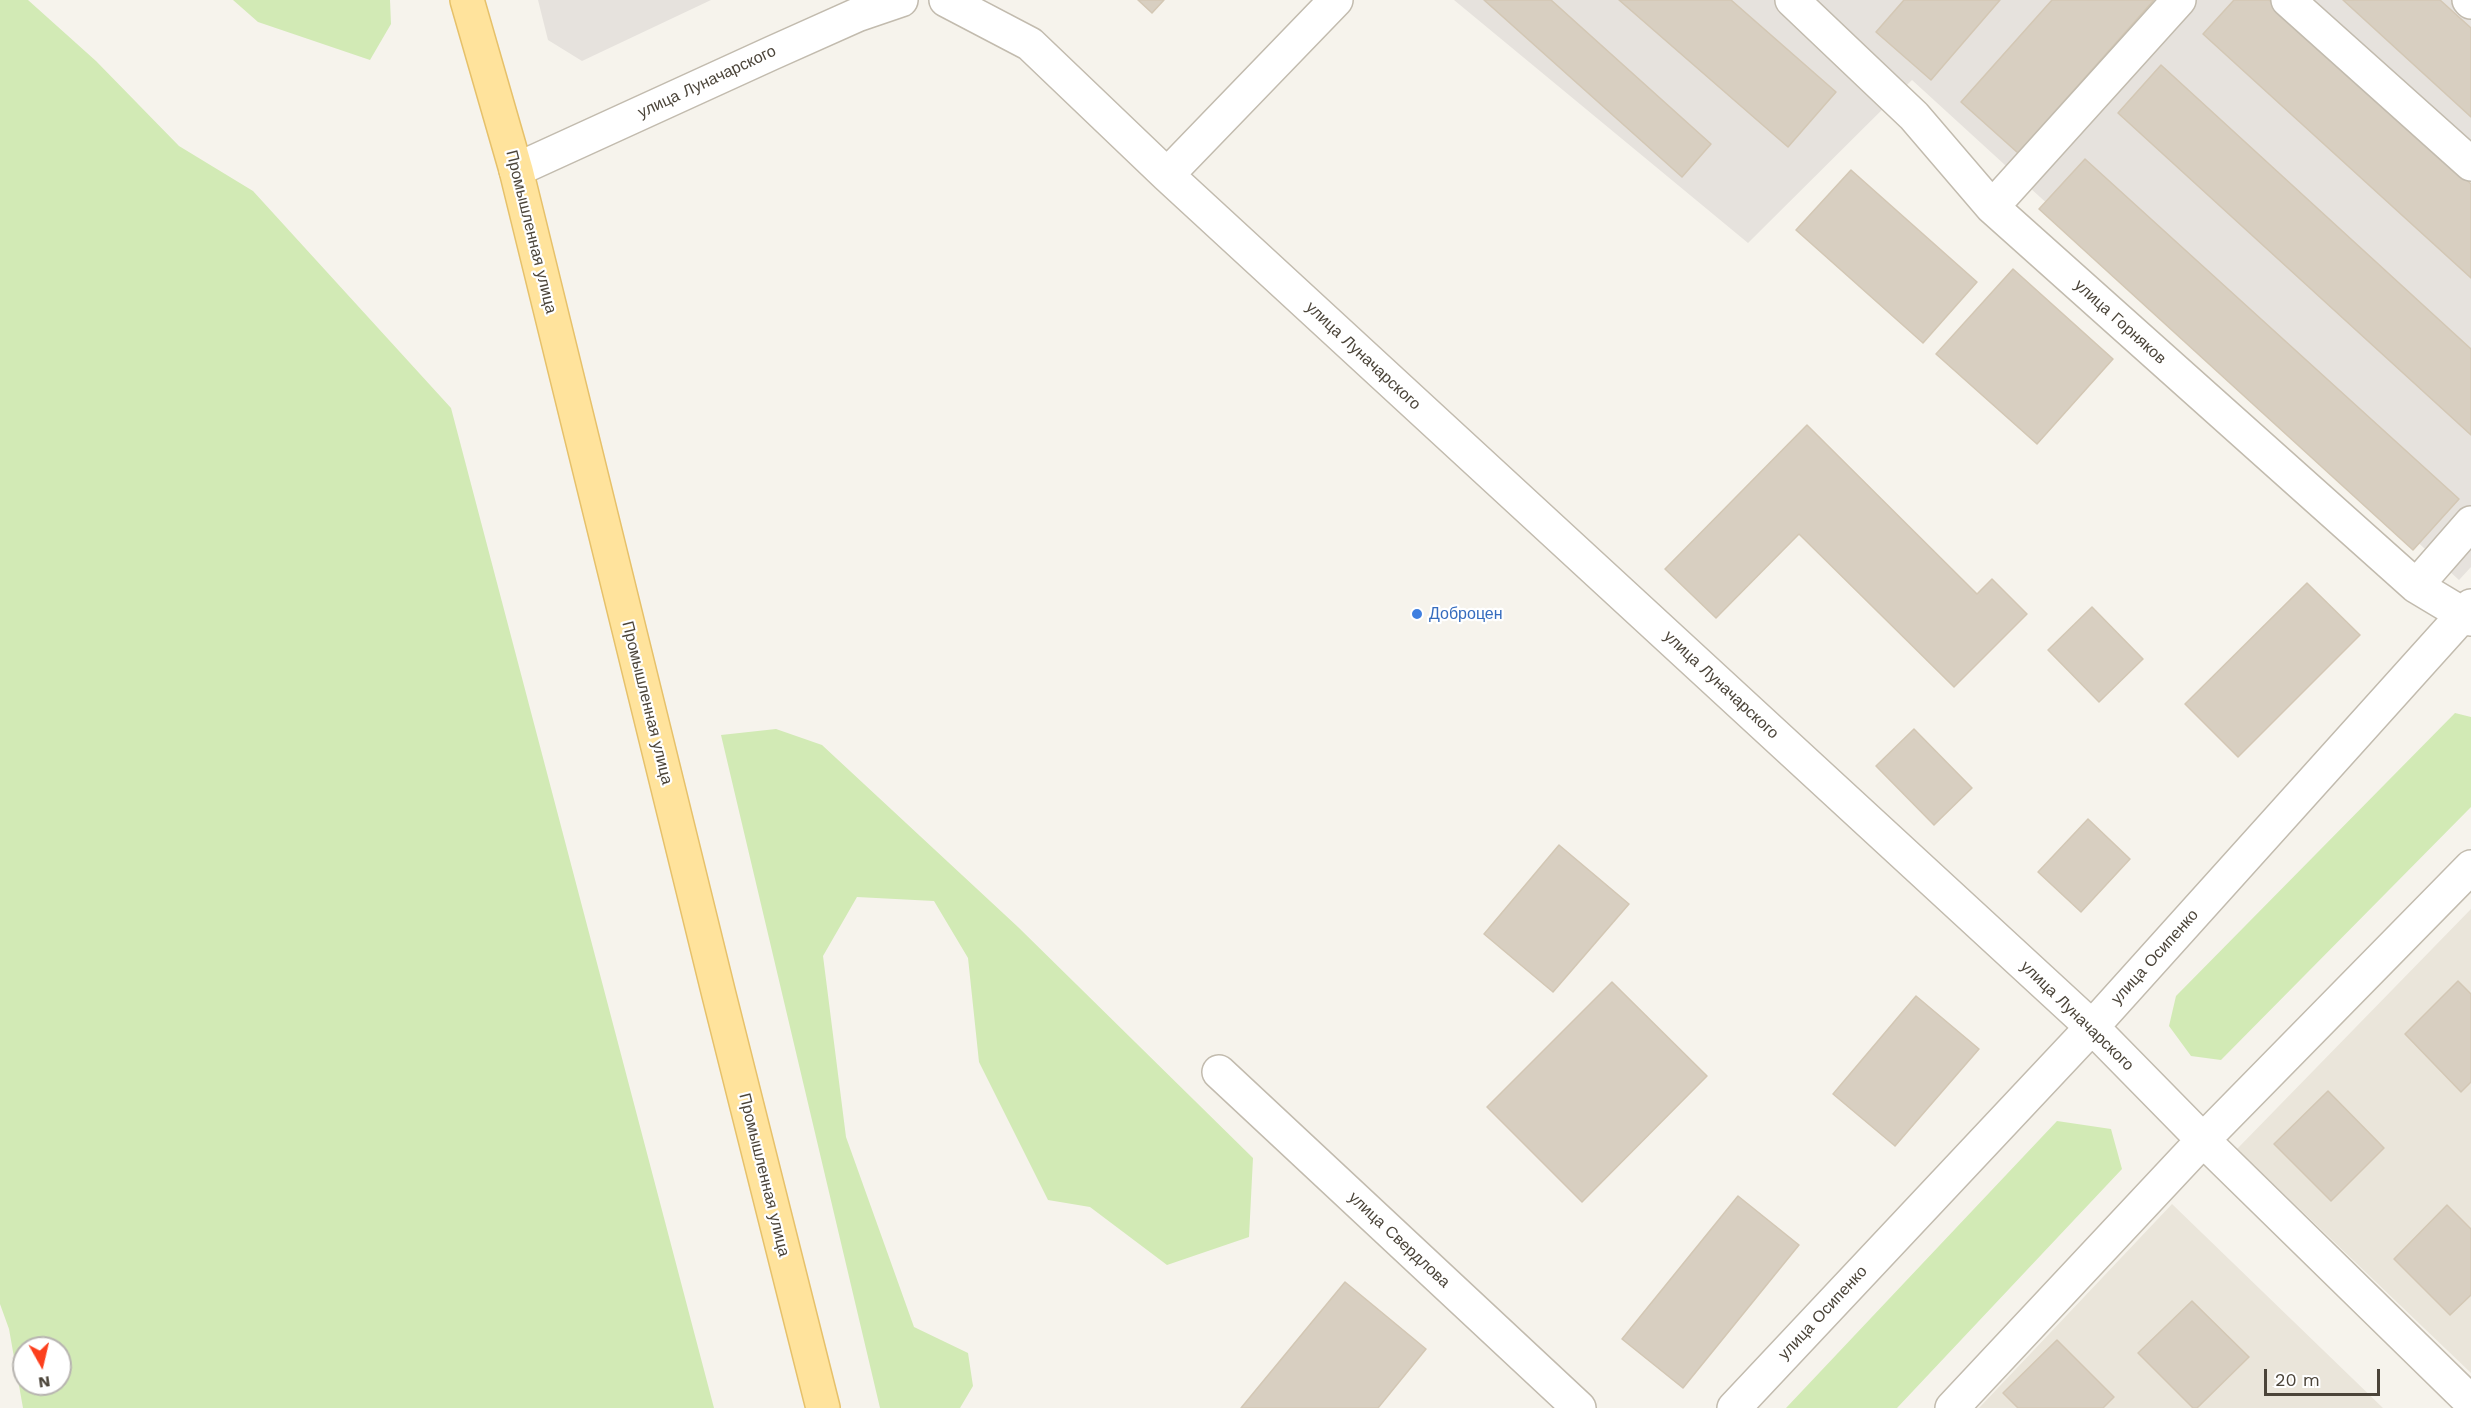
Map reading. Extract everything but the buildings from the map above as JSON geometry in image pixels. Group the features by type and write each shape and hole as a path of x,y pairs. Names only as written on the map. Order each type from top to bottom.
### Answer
{"main road":[{"name":"Промышленная улица","path":"467,0 516,170 823,1408"}],"street":[{"name":"улица Луначарского","path":"516,170 772,52 857,15 901,0"},
{"name":"улица Луначарского","path":"946,0 1030,44 1167,175 2092,1027 2203,1140 2471,1402"},
{"path":"1167,175 1336,0"},
{"name":"улица Горняков","path":"1792,0 1914,116 1992,207 2416,586 2468,613"},
{"path":"1992,207 2179,0"},
{"path":"2288,0 2471,164"},
{"path":"2416,586 2471,523"},
{"name":"улица Осипенко","path":"1734,1408 2092,1027 2468,613"},
{"path":"1952,1408 2203,1140 2471,867"},
{"name":"улица Свердлова","path":"1219,1072 1579,1408"}],"shaded area":[{"path":"538,0 711,0 582,61 548,40"},
{"path":"1454,0 2471,0 2471,567 2459,580 1912,80 1748,243"},
{"path":"2471,909 2471,1373 2237,1149"},
{"path":"2172,1204 2383,1408 1979,1408"}],"green space":[{"path":"0,0 28,0 96,61 179,146 253,191 451,408 714,1408 23,1408 21,1396 72,1396 72,1336 12,1336 12,1346 0,1304"},
{"path":"233,0 390,0 391,24 370,60 258,22"},
{"path":"2455,713 2471,717 2471,807 2221,1060 2191,1056 2169,1026 2176,996"},
{"path":"776,729 822,745 1018,927 1253,1158 1249,1237 1167,1265 1090,1207 1048,1200 979,1062 968,958 934,901 857,897 823,956 846,1137 914,1327 968,1353 973,1386 960,1408 880,1408 721,735"},
{"path":"2057,1121 2111,1129 2122,1169 1897,1408 1786,1408"}],"place":[{"name":"Доброцен","path":"1417,614"}]}
